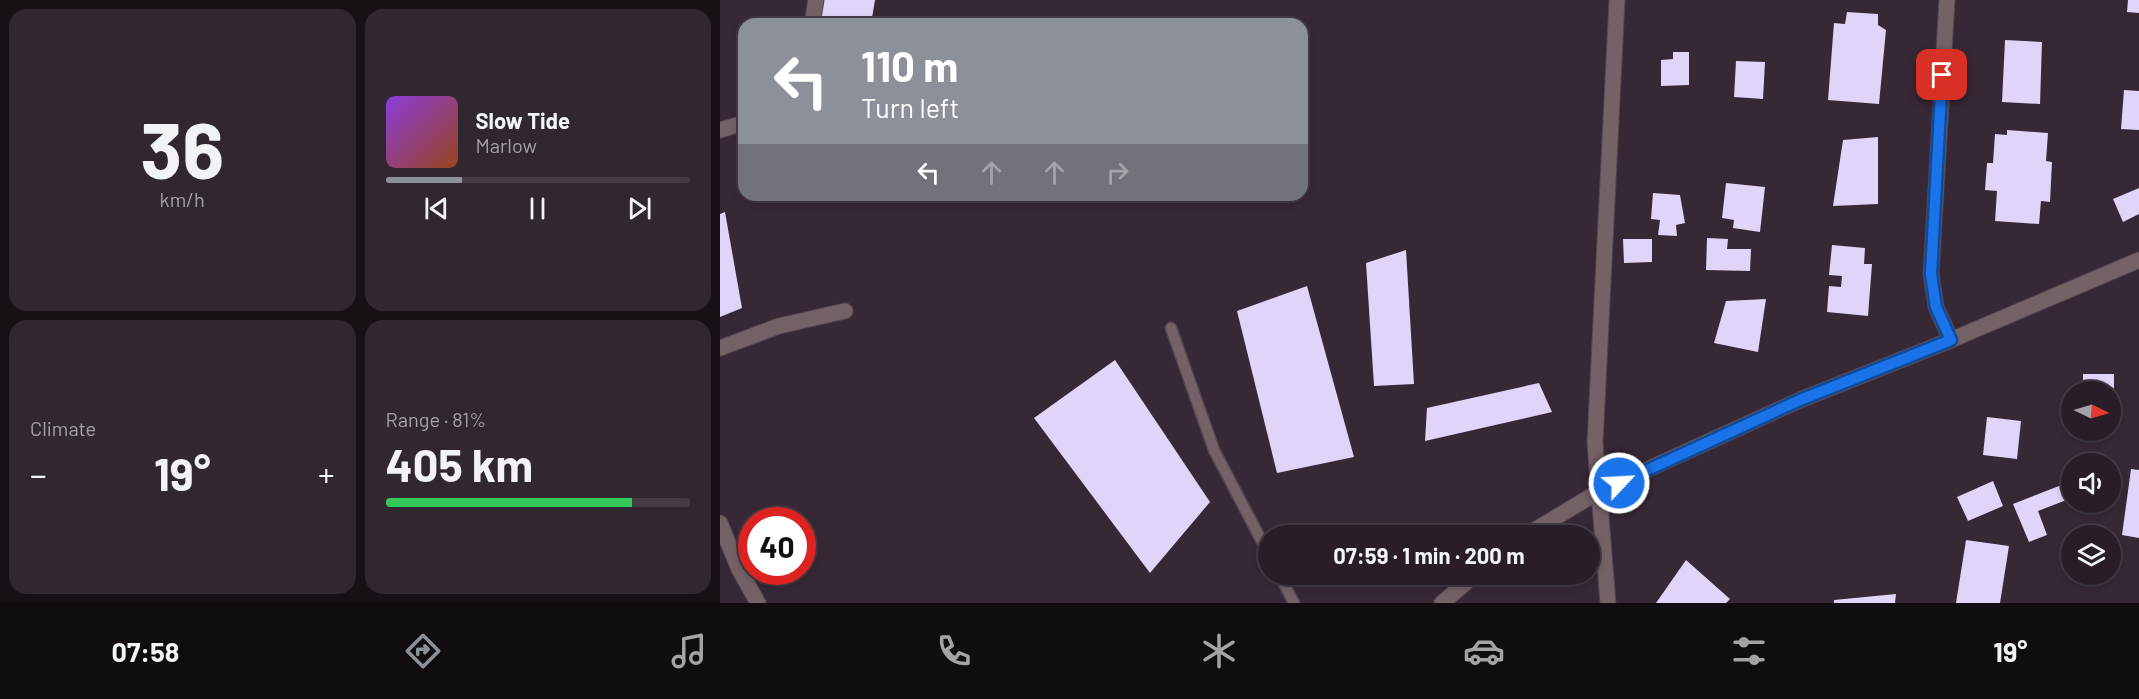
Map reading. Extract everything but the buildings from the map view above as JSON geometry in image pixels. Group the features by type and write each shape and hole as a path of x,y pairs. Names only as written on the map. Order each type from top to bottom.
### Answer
{"street":[{"path":"813,18 816,0"},
{"path":"1608,603 1595,443 1617,0"},
{"path":"1947,0 1931,274 1936,307 1951,340"},
{"path":"720,130 738,125"},
{"path":"1543,525 1598,492 1800,400 1951,340 2139,260"},
{"path":"720,348 779,326 845,311"},
{"path":"720,524 739,569 758,603"},
{"path":"1442,603 1463,585"}],"lane":[{"path":"1171,328 1214,450 1258,534"},
{"path":"1285,585 1294,603"}],"route":[{"path":"1619,483 1800,400 1951,340 1936,307 1931,274 1942,75"}]}
